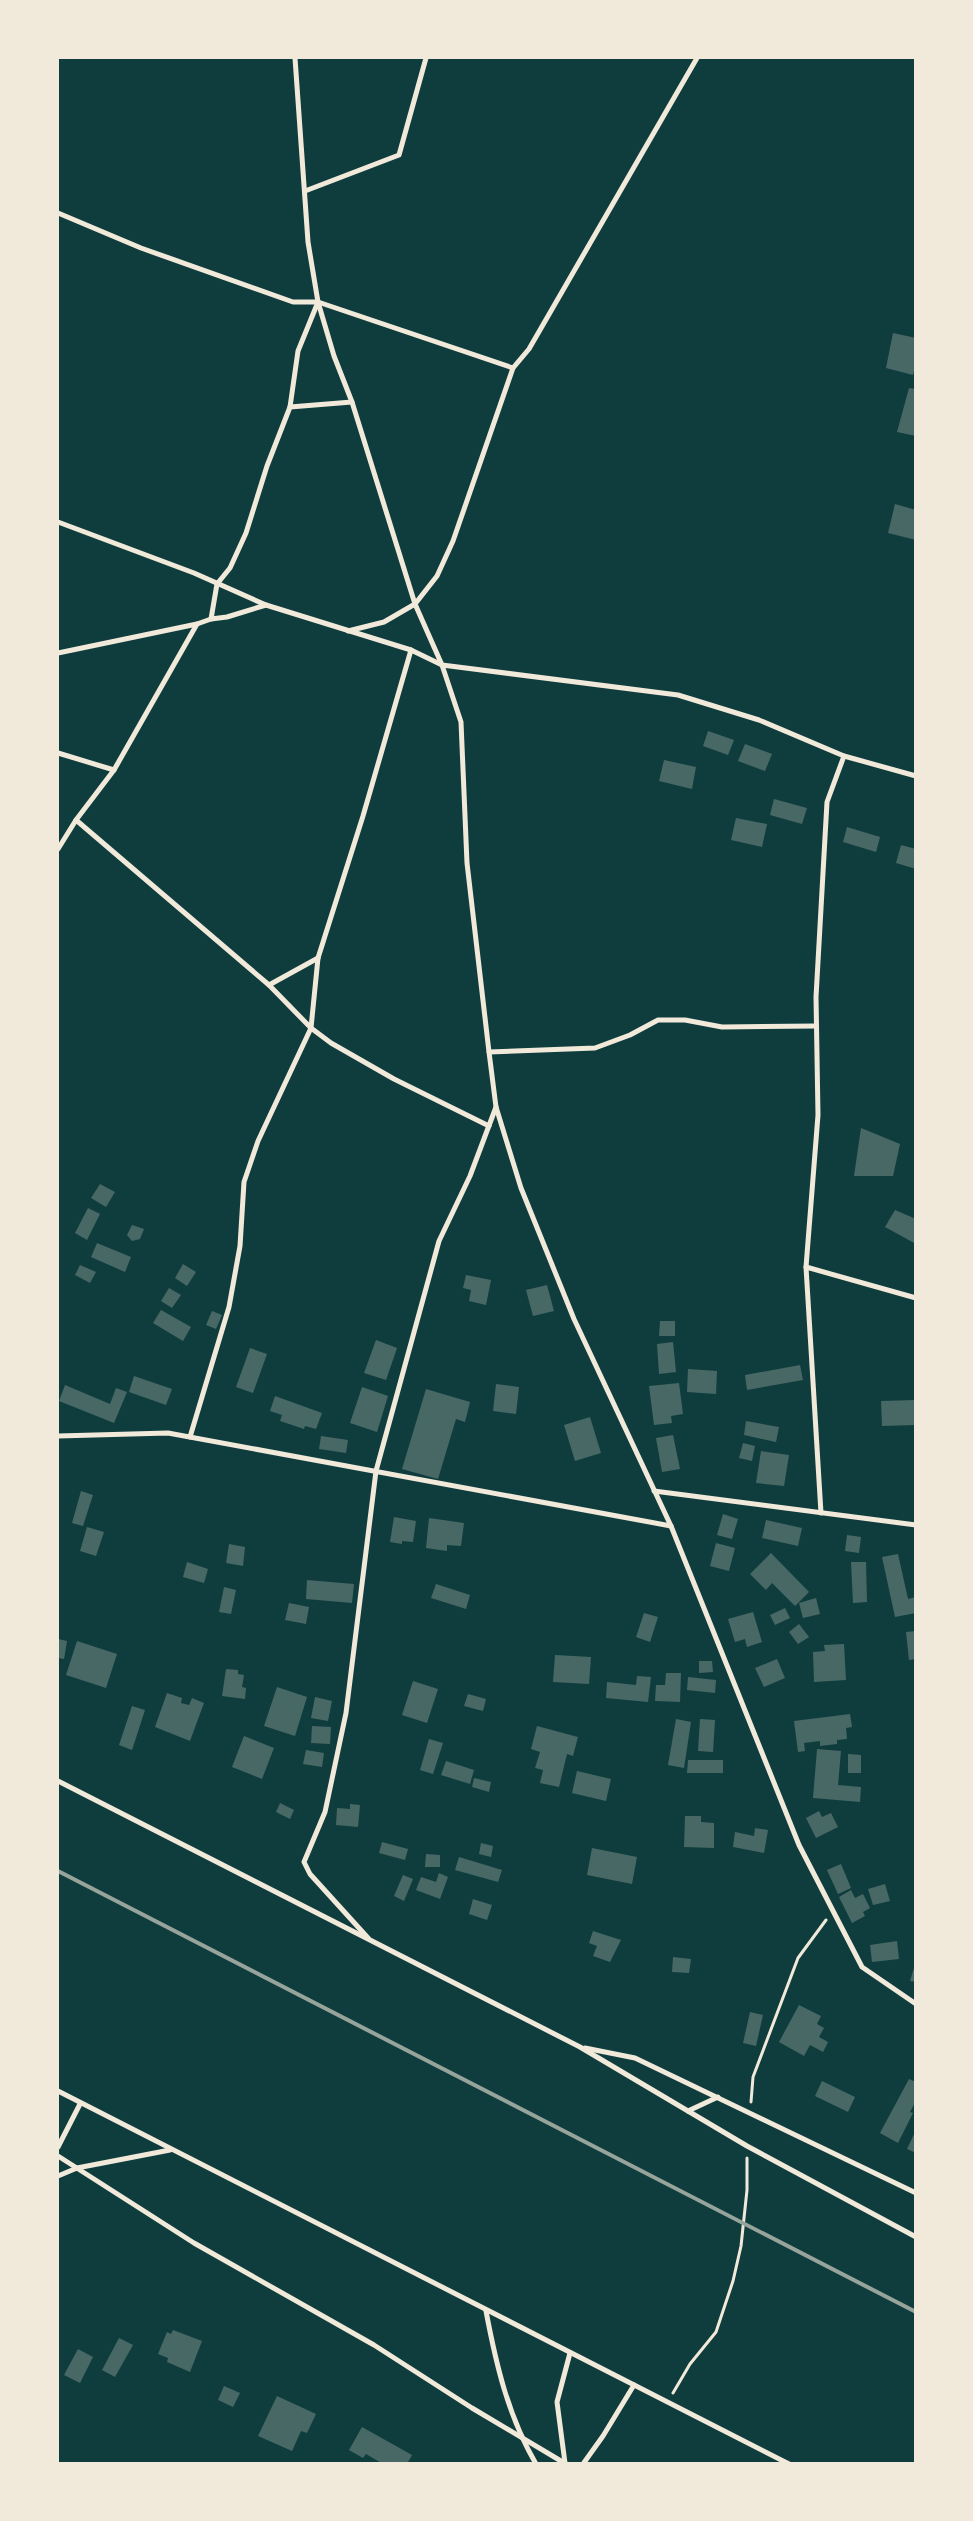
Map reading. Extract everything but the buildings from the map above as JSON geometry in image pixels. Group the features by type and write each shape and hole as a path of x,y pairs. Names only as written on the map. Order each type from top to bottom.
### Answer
{"street":[{"path":"295,58 308,242 318,302 334,356 352,402 415,604 442,665 461,722 467,863 496,1107 521,1188 574,1319 671,1526 799,1845 862,1967 916,2004"},
{"path":"305,191 399,154 426,58"},
{"path":"348,631 384,622 415,604 437,576 453,541 513,368 529,349 697,58"},
{"path":"58,213 141,248 293,302 318,302 513,368"},
{"path":"211,619 217,584 230,568 246,533 267,466 290,408 298,351 318,302"},
{"path":"290,408 352,402"},
{"path":"58,522 194,573 266,605 411,650 442,665 678,695 759,720 844,756 916,776"},
{"path":"58,653 197,624 211,619 228,617 266,605"},
{"path":"58,849 76,820 114,770 197,624"},
{"path":"190,1436 228,1307 240,1246 244,1182 258,1140 311,1028 318,958 363,816 411,650"},
{"path":"58,753 114,770"},
{"path":"821,1513 806,1267 818,1116 816,1026 827,802 844,756"},
{"path":"76,820 269,985 311,1028 359,1060 489,1126"},
{"path":"269,985 318,958"},
{"path":"489,1052 595,1048 658,1020 685,1020 722,1027 816,1026"},
{"path":"370,1941 310,1874 304,1862 325,1812 346,1713 376,1471 439,1241 470,1176 496,1107"},
{"path":"806,1267 916,1298"},
{"path":"58,1436 168,1433 190,1436 671,1526"},
{"path":"654,1491 916,1525"},
{"path":"58,1781 580,2047 747,2146 916,2237"},
{"path":"580,2047 635,2058 916,2192"},
{"path":"58,2091 80,2104 789,2464"},
{"path":"688,2111 718,2097"},
{"path":"58,2148 80,2104"},
{"path":"58,2176 76,2168 171,2150"},
{"path":"58,2156 194,2243 374,2345 565,2463"},
{"path":"486,2310 496,2367 520,2436 536,2464"},
{"path":"565,2463 557,2402 570,2353"},
{"path":"583,2464 603,2436 634,2385"}],"path":[{"path":"750,2112 754,2077 798,1958 833,1911"},
{"path":"668,2403 679,2379 716,2332 733,2281 741,2246 747,2190 747,2146"}],"railway":[{"path":"58,1871 916,2312"}]}
